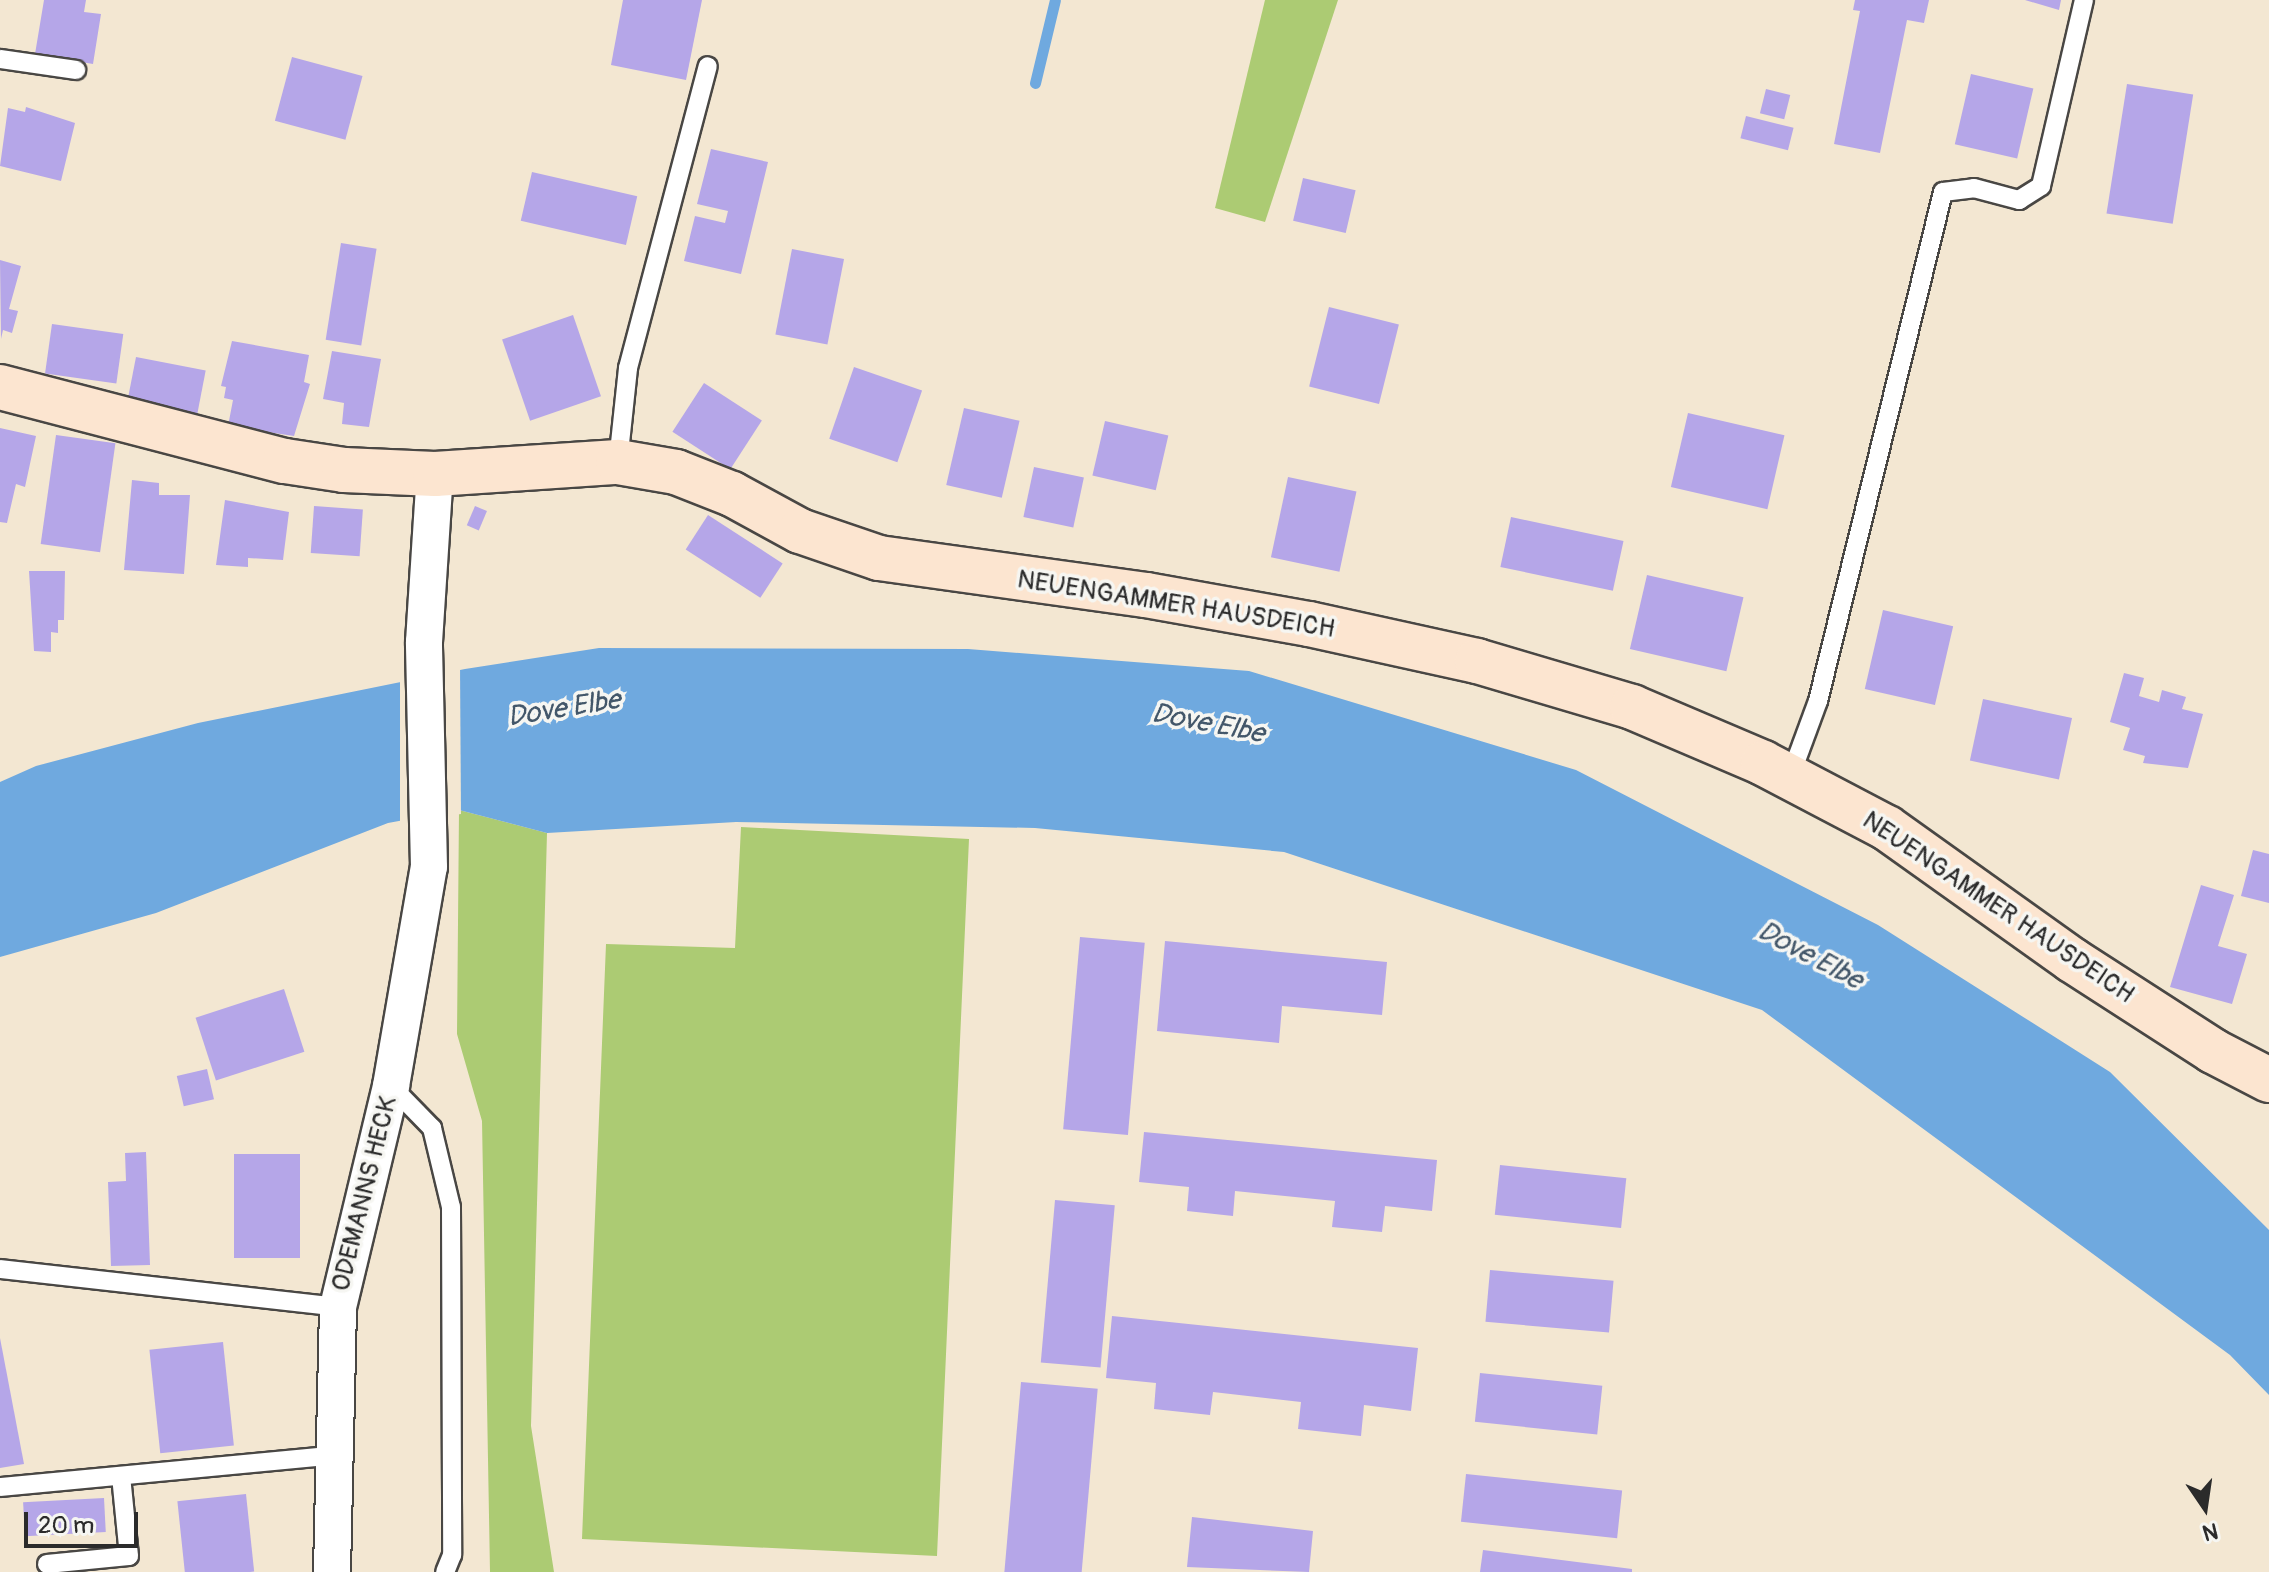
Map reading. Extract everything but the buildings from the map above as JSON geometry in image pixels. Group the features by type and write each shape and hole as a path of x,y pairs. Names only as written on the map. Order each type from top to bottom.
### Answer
{"street":[{"name":"NEUENGAMMER HAUSDEICH","path":"0,387 285,461 435,474 618,462 676,472 732,494 800,531 879,558 1146,595 1477,661 1632,707 1790,777 1887,828 2072,960 2213,1051 2269,1080"},
{"name":"ODEMANNS HECK","path":"332,1572 331,1456 338,1307 344,1265 391,1086 429,867 424,642 435,474"}],"lane":[{"path":"1790,777 1818,701 1943,192 1974,188 2019,200 2041,186 2084,0"},
{"path":"0,59 76,70"},
{"path":"618,462 628,368 708,66"},
{"path":"391,1086 432,1128 451,1207 452,1555 445,1572"},
{"path":"0,1269 338,1307"},
{"path":"0,1487 331,1456"},
{"path":"47,1564 129,1556 121,1476"}],"green space":[{"path":"1265,0 1338,0 1265,222 1215,208"},
{"path":"459,810 547,833 531,1426 554,1572 490,1572 482,1121 457,1034"},
{"path":"741,827 969,839 937,1556 582,1539 606,944 735,948"}],"water":[{"name":"Dove Elbe","path":"599,648 968,649 1249,671 1576,770 1878,925 2110,1072 2269,1230 2269,1395 2230,1355 1762,1010 1284,852 1035,828 736,822 547,833 459,810 388,823 156,913 0,957 0,782 36,766 198,723 465,669"}],"pier":[{"path":"460,666 461,814 400,824 400,678"}],"waterway":[{"path":"1035,83 1055,0"}]}
